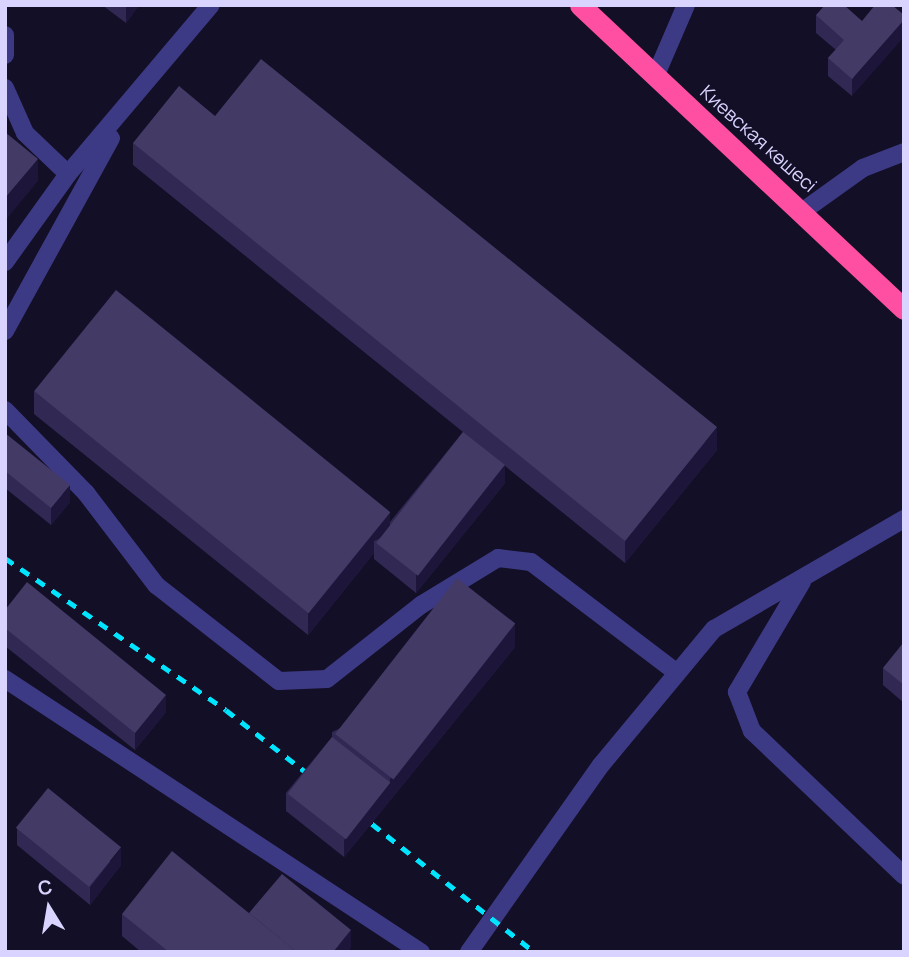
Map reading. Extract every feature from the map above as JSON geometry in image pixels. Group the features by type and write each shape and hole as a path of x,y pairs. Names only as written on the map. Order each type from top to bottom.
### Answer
{"highway":[{"name":"Киевская көшесі","path":"580,5 803,211 904,309"}],"lane":[{"path":"5,262 68,174 124,114 211,5"},
{"path":"655,77 687,5"},
{"path":"5,36 5,55"},
{"path":"5,88 25,133 68,174"},
{"path":"5,331 124,114"},
{"path":"803,211 863,168 901,158"},
{"path":"5,410 86,492 156,585 279,681 327,679 421,606 498,558 531,562 677,673"},
{"path":"469,952 601,765 714,629 802,582 904,519"},
{"path":"802,582 737,692 752,731 904,876"},
{"path":"5,679 421,952"}],"building":[{"path":"825,5 844,5 862,21 875,5 892,5 904,15 904,20 852,79 828,58 844,40 816,15"},
{"path":"261,59 717,427 625,541 133,143 179,86 215,116"},
{"path":"5,132 38,159 5,198"},
{"path":"116,290 390,512 309,613 34,391"},
{"path":"463,432 505,465 418,576 376,543"},
{"path":"5,433 70,485 51,508 5,471"},
{"path":"457,578 515,624 393,780 335,734"},
{"path":"27,582 166,695 135,733 5,628 5,610"},
{"path":"904,642 904,685 883,668"},
{"path":"332,737 390,783 346,839 288,794"},
{"path":"48,788 121,847 89,887 16,828"},
{"path":"172,851 297,952 169,952 122,914"},
{"path":"282,874 351,930 333,952 297,952 249,913"}],"railway":[{"path":"5,558 226,710 321,784"},
{"path":"357,812 534,952"}]}
